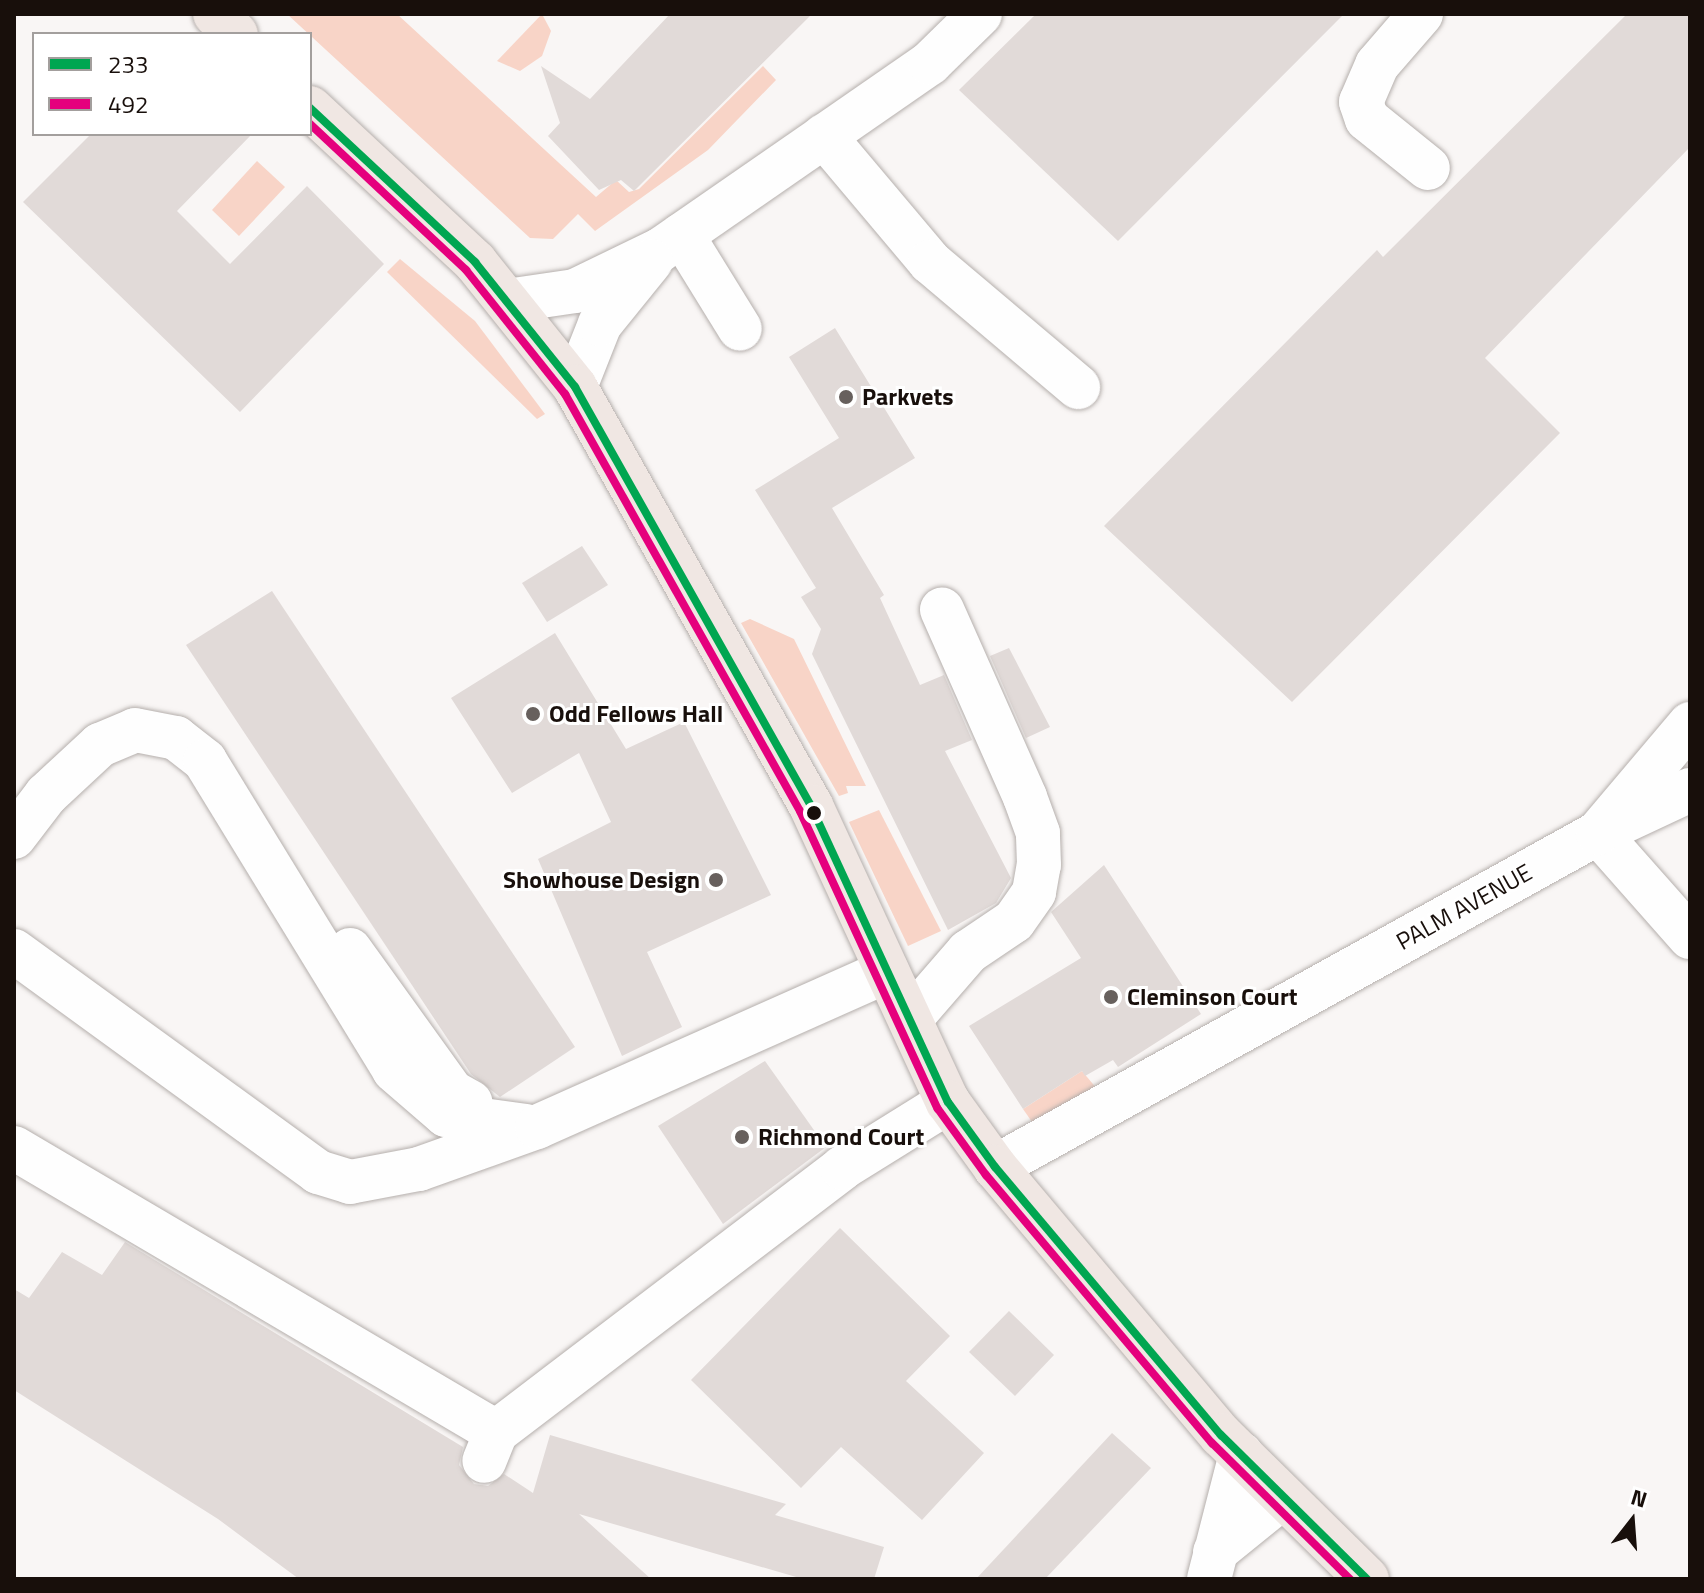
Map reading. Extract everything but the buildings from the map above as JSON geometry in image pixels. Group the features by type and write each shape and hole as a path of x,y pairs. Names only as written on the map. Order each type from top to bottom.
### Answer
{"main road":[{"path":"215,14 234,32"},
{"path":"312,110 475,262 575,387 811,806 948,1102 995,1167 1241,1454 1367,1579"}],"street":[{"path":"507,301 575,291 671,243 930,63 980,14"},
{"path":"1421,14 1377,65 1361,102 1367,119 1428,168"},
{"path":"824,136 930,262 1078,387"},
{"path":"671,243 740,329"},
{"path":"575,387 600,324 671,243"},
{"path":"910,1019 968,952 1014,921 1034,892 1039,865 1038,833 1025,797 942,610"},
{"name":"PALM AVENUE","path":"995,1167 1598,833 1690,724"},
{"path":"14,837 46,795 100,745 135,730 176,738 205,761 394,1070 446,1115 523,1126"},
{"path":"1690,790 1598,833 1690,937"},
{"path":"14,951 329,1175 350,1182 419,1169 887,971"},
{"path":"14,1148 490,1447 842,1168 948,1102"},
{"path":"1212,1565 1241,1454"},
{"path":"1212,1565 1283,1497"}],"shaded area":[{"path":"287,14 397,14 596,197 616,180 629,192 639,189 763,66 776,80 708,150 595,231 578,214 553,239 530,238 312,37 312,32 307,32"},
{"path":"542,14 551,31 542,56 520,71 497,61"},
{"path":"257,161 285,187 239,236 212,210"},
{"path":"400,259 475,321 545,414 537,419 387,272"},
{"path":"750,619 794,639 866,786 846,786 848,793 839,796 741,623"},
{"path":"879,810 941,931 908,946 849,822"},
{"path":"1082,1071 1103,1096 1039,1132 1023,1109"}],"transit line":[{"name":"233","path":"312,110 475,262 575,387 811,806 948,1102 995,1167 1221,1435 1367,1579"},
{"name":"492","path":"312,126 466,270 565,394 800,811 938,1109 986,1175 1212,1443 1350,1579"}],"place":[{"name":"Parkvets","path":"846,397"},
{"name":"Odd Fellows Hall","path":"533,714"},
{"name":"Showhouse Design","path":"716,880"},
{"name":"Cleminson Court","path":"1111,997"},
{"name":"Richmond Court","path":"742,1137"}]}
